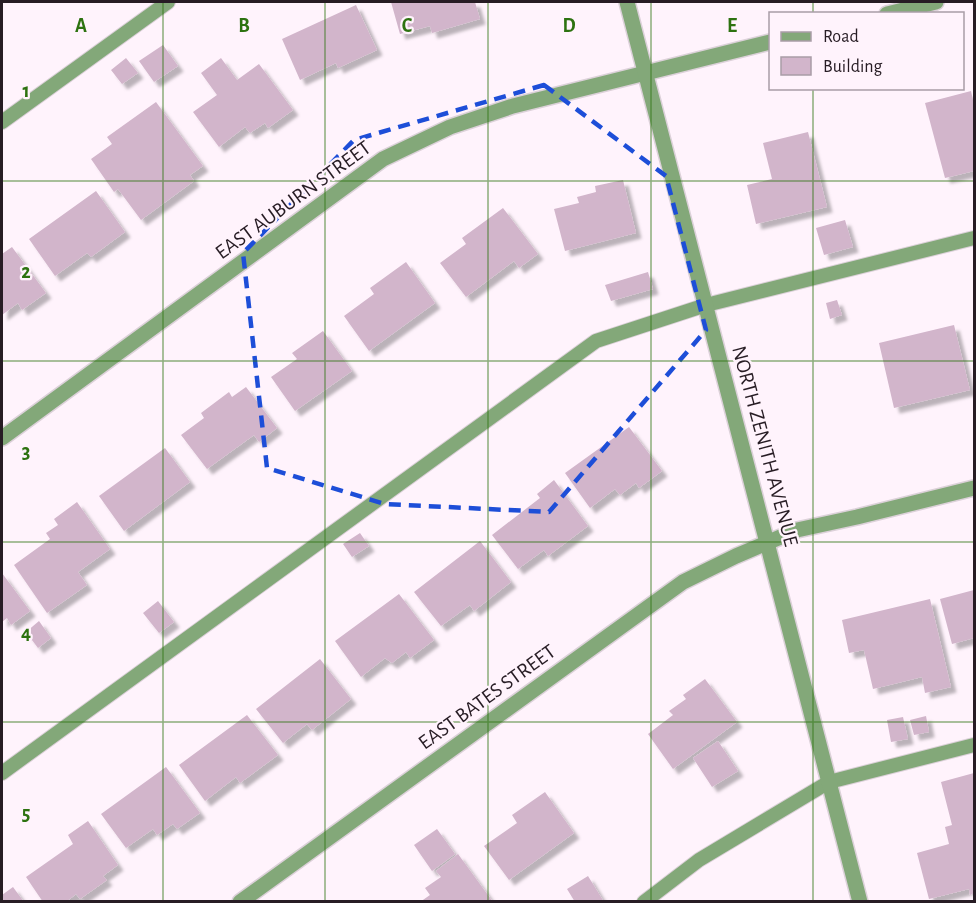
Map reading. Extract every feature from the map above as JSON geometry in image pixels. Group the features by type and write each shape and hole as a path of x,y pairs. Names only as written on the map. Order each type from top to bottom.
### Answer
{"street":[{"name":"NORTH ZENITH AVENUE","path":"627,2 860,902"},
{"path":"895,12 936,2"},
{"name":"EAST AUBURN STREET","path":"2,438 383,159 450,127 513,106 769,42"},
{"path":"768,542 797,530 975,488"},
{"name":"EAST BATES STREET","path":"240,902 683,582 768,542"}],"lane":[{"path":"2,122 168,2"},
{"path":"2,773 596,341 706,304 975,238"},
{"path":"644,902 699,860 830,782 975,745"}],"highlighted area":[{"path":"544,85 666,176 706,330 549,512 385,504 267,468 243,253 354,140"}],"building":[{"path":"391,2 475,2 480,19 432,33 430,26 400,34"},
{"path":"356,5 377,50 338,68 336,63 300,80 282,39"},
{"path":"163,45 178,66 154,82 139,61"},
{"path":"126,58 138,73 122,84 111,70"},
{"path":"221,58 237,80 259,64 293,110 268,128 265,123 250,133 245,127 219,147 193,112 217,95 201,73"},
{"path":"971,91 974,105 974,171 945,178 925,103"},
{"path":"156,102 203,166 190,175 194,181 141,220 118,189 114,192 91,159 112,144 107,137"},
{"path":"808,132 827,207 756,224 747,185 772,179 763,143"},
{"path":"623,180 636,233 565,251 554,209 579,203 577,197 596,192 595,186"},
{"path":"96,191 125,232 91,257 87,253 55,276 29,239"},
{"path":"503,208 538,254 519,268 514,261 466,297 440,263 466,244 462,238"},
{"path":"845,220 853,247 824,255 816,228"},
{"path":"12,247 46,293 22,310 18,303 2,315 2,254"},
{"path":"406,262 435,303 369,351 344,316 374,294 370,288"},
{"path":"648,272 653,289 611,301 605,285"},
{"path":"837,300 842,315 830,319 826,303"},
{"path":"954,325 970,390 894,408 879,343"},
{"path":"323,331 352,371 295,411 271,377 297,359 292,353"},
{"path":"246,387 277,428 259,442 254,435 207,469 181,435 204,418 201,413 229,392 232,397"},
{"path":"629,427 662,471 639,488 636,483 620,495 615,489 590,508 565,473"},
{"path":"165,448 190,482 124,531 99,496"},
{"path":"554,480 588,526 548,556 544,550 518,569 492,535 540,498 537,494"},
{"path":"77,502 110,549 78,572 87,585 47,613 14,565 50,539 46,533 58,525 54,519"},
{"path":"360,533 369,546 352,557 343,544"},
{"path":"480,541 511,582 474,611 470,605 441,626 414,592"},
{"path":"2,573 30,611 11,625 7,618 2,622"},
{"path":"974,590 974,638 952,644 940,599"},
{"path":"399,594 434,640 410,658 406,652 392,663 385,658 361,677 335,641"},
{"path":"930,599 951,687 925,693 922,677 873,689 864,650 849,653 842,620"},
{"path":"158,601 174,622 159,633 143,613"},
{"path":"39,621 51,638 38,648 26,632"},
{"path":"320,659 351,699 312,730 307,724 283,743 256,709"},
{"path":"705,679 737,722 673,769 648,734 673,715 669,711 686,699 683,695"},
{"path":"247,715 278,755 240,783 236,777 205,801 179,765"},
{"path":"926,716 929,732 914,735 910,720"},
{"path":"903,717 908,739 891,742 887,720"},
{"path":"718,741 738,771 712,787 693,758"},
{"path":"166,767 200,813 177,829 173,824 157,835 153,829 126,848 101,814"},
{"path":"974,773 974,893 970,895 969,889 929,899 917,853 949,844 945,827 952,825 941,782"},
{"path":"545,792 574,833 509,880 484,846 517,823 512,815"},
{"path":"88,821 118,865 103,876 107,880 80,899 76,894 66,902 43,902 26,877 73,844 68,835"},
{"path":"437,829 455,854 432,871 414,845"},
{"path":"458,854 493,902 420,902 430,895 425,888 441,877 436,871"},
{"path":"588,876 604,902 575,902 567,889"},
{"path":"13,887 24,902 2,902 2,895"}]}
